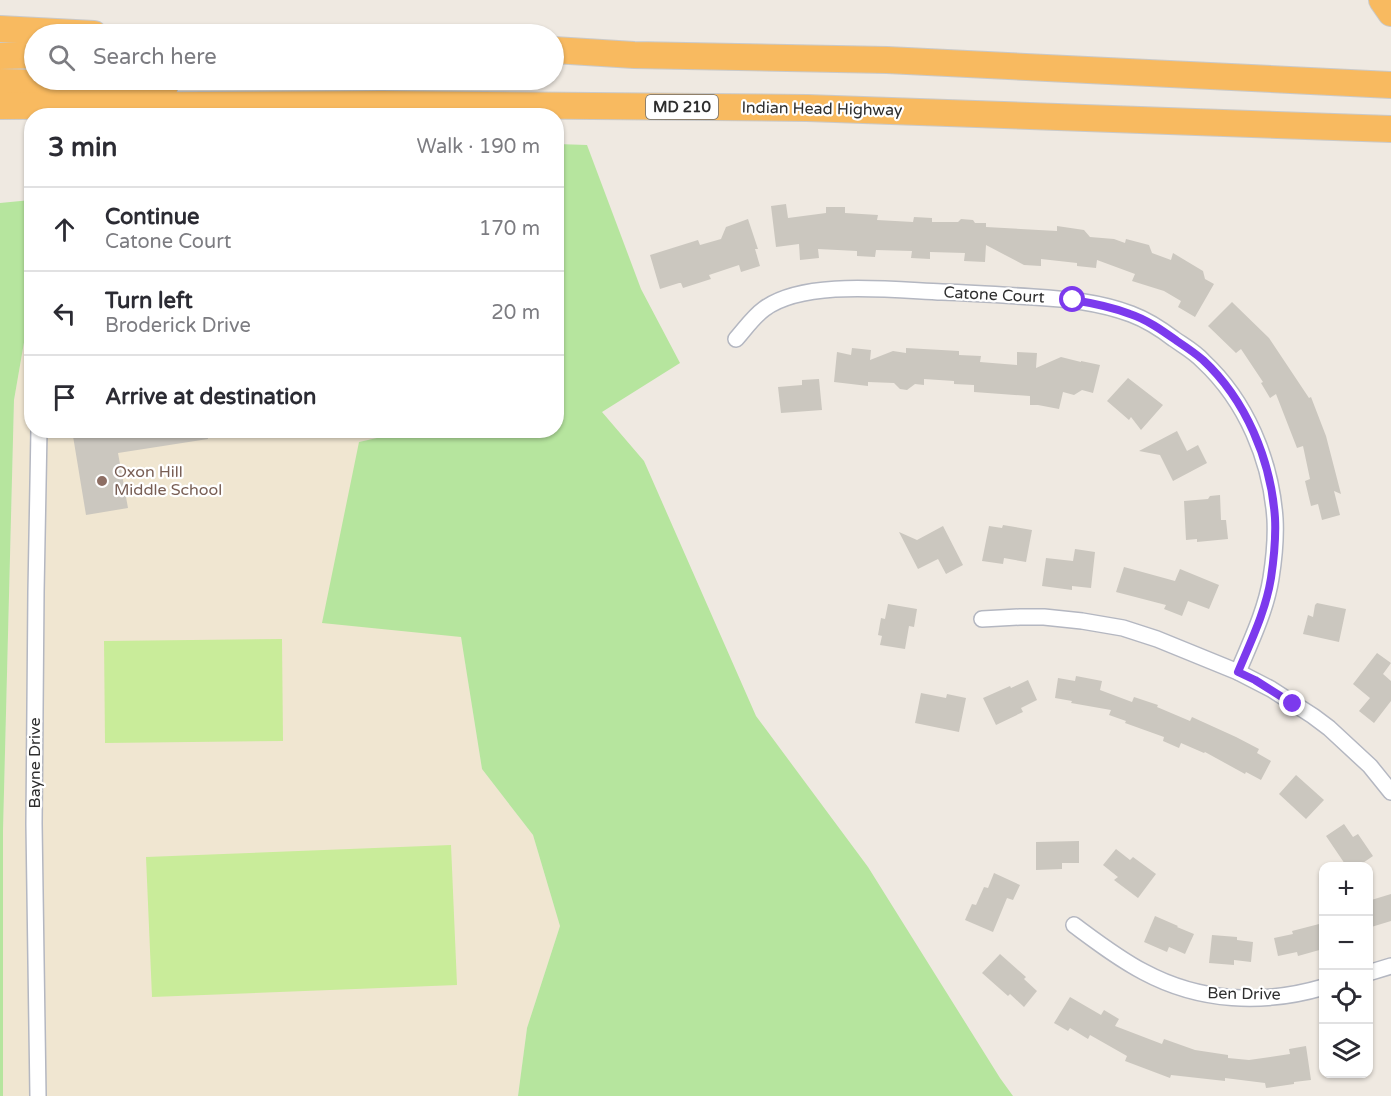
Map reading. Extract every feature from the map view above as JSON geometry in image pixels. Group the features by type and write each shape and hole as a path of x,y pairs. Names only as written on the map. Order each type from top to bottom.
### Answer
{"highway":[{"path":"1382,0 1391,13"},
{"path":"0,29 24,30"},
{"path":"564,51 634,55 887,60 1391,85"},
{"path":"0,56 24,55"},
{"path":"0,82 24,83"},
{"path":"164,90 382,104"},
{"name":"Indian Head Highway","path":"0,106 382,104 807,108 1391,129"}],"street":[{"name":"Catone Court","path":"736,339 764,308 784,298 816,290 862,289 1073,300 1094,303 1131,314 1165,332 1202,360 1241,408 1252,429 1269,482 1275,521 1270,579 1258,624 1238,672"},
{"name":"Bayne Drive","path":"38,1096 34,824 39,438"},
{"path":"982,619 1044,617 1123,628 1157,639 1238,672 1271,689 1329,728 1370,766 1391,792"},
{"name":"Ben Drive","path":"1074,925 1143,971 1192,992 1253,998 1301,994 1319,988"},
{"path":"1373,971 1391,966"}],"shaded area":[{"path":"24,342 24,438 377,438 359,442 461,636 482,769 533,835 560,926 527,1028 518,1096 3,1096 3,831 14,400"}],"green space":[{"path":"564,144 587,145 641,289 680,363 602,412 644,461 756,716 868,867 1013,1096 518,1096 527,1028 560,926 533,835 482,769 461,637 322,623 359,442 377,438 564,438"},
{"path":"24,201 24,342 14,400 3,831 3,1096 0,1096 0,203"},
{"path":"282,639 283,741 105,743 104,641"},
{"path":"451,845 457,985 152,997 146,857"}],"building":[{"path":"786,204 788,218 826,213 826,207 845,207 845,213 878,215 877,220 913,222 914,217 932,218 932,222 958,222 961,219 986,223 986,227 1057,231 1057,226 1084,230 1090,237 1114,239 1125,243 1126,239 1149,245 1152,253 1171,260 1173,253 1203,271 1205,279 1214,284 1195,317 1178,307 1181,301 1164,291 1132,281 1135,274 1097,260 1096,268 1077,266 1077,263 1041,259 1041,266 1024,265 986,245 985,262 964,261 965,253 930,252 930,259 911,258 912,251 876,250 875,257 857,256 857,251 818,249 819,258 800,260 799,244 776,247 771,206"},
{"path":"748,219 758,249 755,249 760,266 741,272 739,265 709,275 711,279 683,288 679,283 660,289 650,255 698,240 700,245 721,239 726,227"},
{"path":"1232,302 1269,338 1309,398 1311,397 1326,436 1341,494 1334,491 1340,515 1322,520 1318,504 1311,506 1305,481 1310,479 1303,446 1297,448 1276,394 1270,398 1261,383 1263,382 1241,349 1236,353 1208,326"},
{"path":"852,348 871,350 870,360 893,351 906,353 906,348 959,351 959,355 981,356 980,362 1017,365 1017,352 1037,353 1036,368 1061,357 1100,365 1093,393 1082,390 1074,395 1063,392 1059,409 1030,405 1030,396 974,392 974,385 954,384 954,381 924,379 924,385 915,384 907,390 900,389 894,383 868,382 868,386 834,382 837,352 851,355"},
{"path":"1128,378 1163,405 1141,430 1131,417 1129,420 1107,401"},
{"path":"819,379 822,410 781,413 778,387 802,385 802,380"},
{"path":"1177,431 1187,451 1198,445 1207,463 1173,481 1160,455 1139,451"},
{"name":"Oxon Hill Middle School","path":"73,438 208,438 118,453 128,508 86,515"},
{"path":"1220,495 1221,520 1226,520 1228,539 1197,542 1197,539 1186,540 1184,501 1208,499 1210,496"},
{"path":"1003,525 1032,530 1026,562 1004,558 1003,564 982,561 989,526 1002,528"},
{"path":"943,526 963,565 946,574 938,559 918,569 899,532 917,540"},
{"path":"1075,549 1095,552 1091,588 1072,586 1072,590 1042,586 1046,558 1073,561"},
{"path":"1124,567 1175,581 1180,569 1219,585 1209,609 1188,601 1182,616 1164,609 1166,605 1116,592"},
{"path":"1317,603 1346,609 1339,642 1303,634 1308,615 1313,617"},
{"path":"888,604 917,609 914,627 909,626 905,649 880,645 882,636 878,635 881,618 885,619"},
{"path":"1377,653 1391,663 1383,674 1391,681 1391,701 1374,723 1359,711 1370,698 1353,684"},
{"path":"1076,676 1102,681 1100,690 1132,702 1134,697 1158,705 1157,707 1190,721 1192,717 1259,749 1257,753 1271,761 1261,780 1205,752 1181,743 1179,748 1163,741 1164,737 1109,715 1111,710 1055,698 1058,678 1075,681"},
{"path":"1028,680 1037,700 1021,708 1023,712 996,725 983,698"},
{"path":"921,693 946,698 947,694 966,698 959,732 915,723"},
{"path":"1296,775 1324,800 1306,819 1279,794"},
{"path":"1344,824 1353,837 1358,834 1373,856 1364,862 1344,862 1326,836"},
{"path":"1079,841 1079,863 1062,863 1062,869 1036,870 1036,842"},
{"path":"1116,849 1130,860 1133,857 1156,874 1138,898 1114,880 1118,877 1103,865"},
{"path":"994,873 1020,885 1013,900 1007,898 993,932 965,920 972,904 976,905 984,887 988,888"},
{"path":"1391,894 1391,921 1373,926 1373,899"},
{"path":"1155,916 1194,934 1185,954 1169,947 1167,952 1144,942"},
{"path":"1319,924 1319,950 1298,956 1297,952 1278,956 1274,938 1293,934 1292,931"},
{"path":"1212,935 1237,937 1237,940 1253,942 1251,962 1234,960 1234,965 1209,963"},
{"path":"1000,954 1026,977 1024,979 1037,991 1024,1007 982,973"},
{"path":"1070,997 1101,1015 1104,1010 1119,1019 1115,1026 1162,1044 1164,1039 1195,1050 1228,1055 1228,1058 1249,1060 1290,1054 1289,1049 1306,1046 1311,1080 1266,1088 1265,1083 1225,1078 1225,1081 1171,1075 1170,1078 1125,1061 1127,1056 1090,1035 1088,1039 1070,1028 1068,1031 1054,1023"}],"place":[{"name":"Oxon Hill Middle School","path":"102,481"}],"route":[{"path":"1073,300 1094,303 1131,314 1165,332 1202,360 1241,408 1260,451 1273,500 1275,521 1272,563 1266,597 1258,624 1238,672 1271,689 1293,704"}]}
